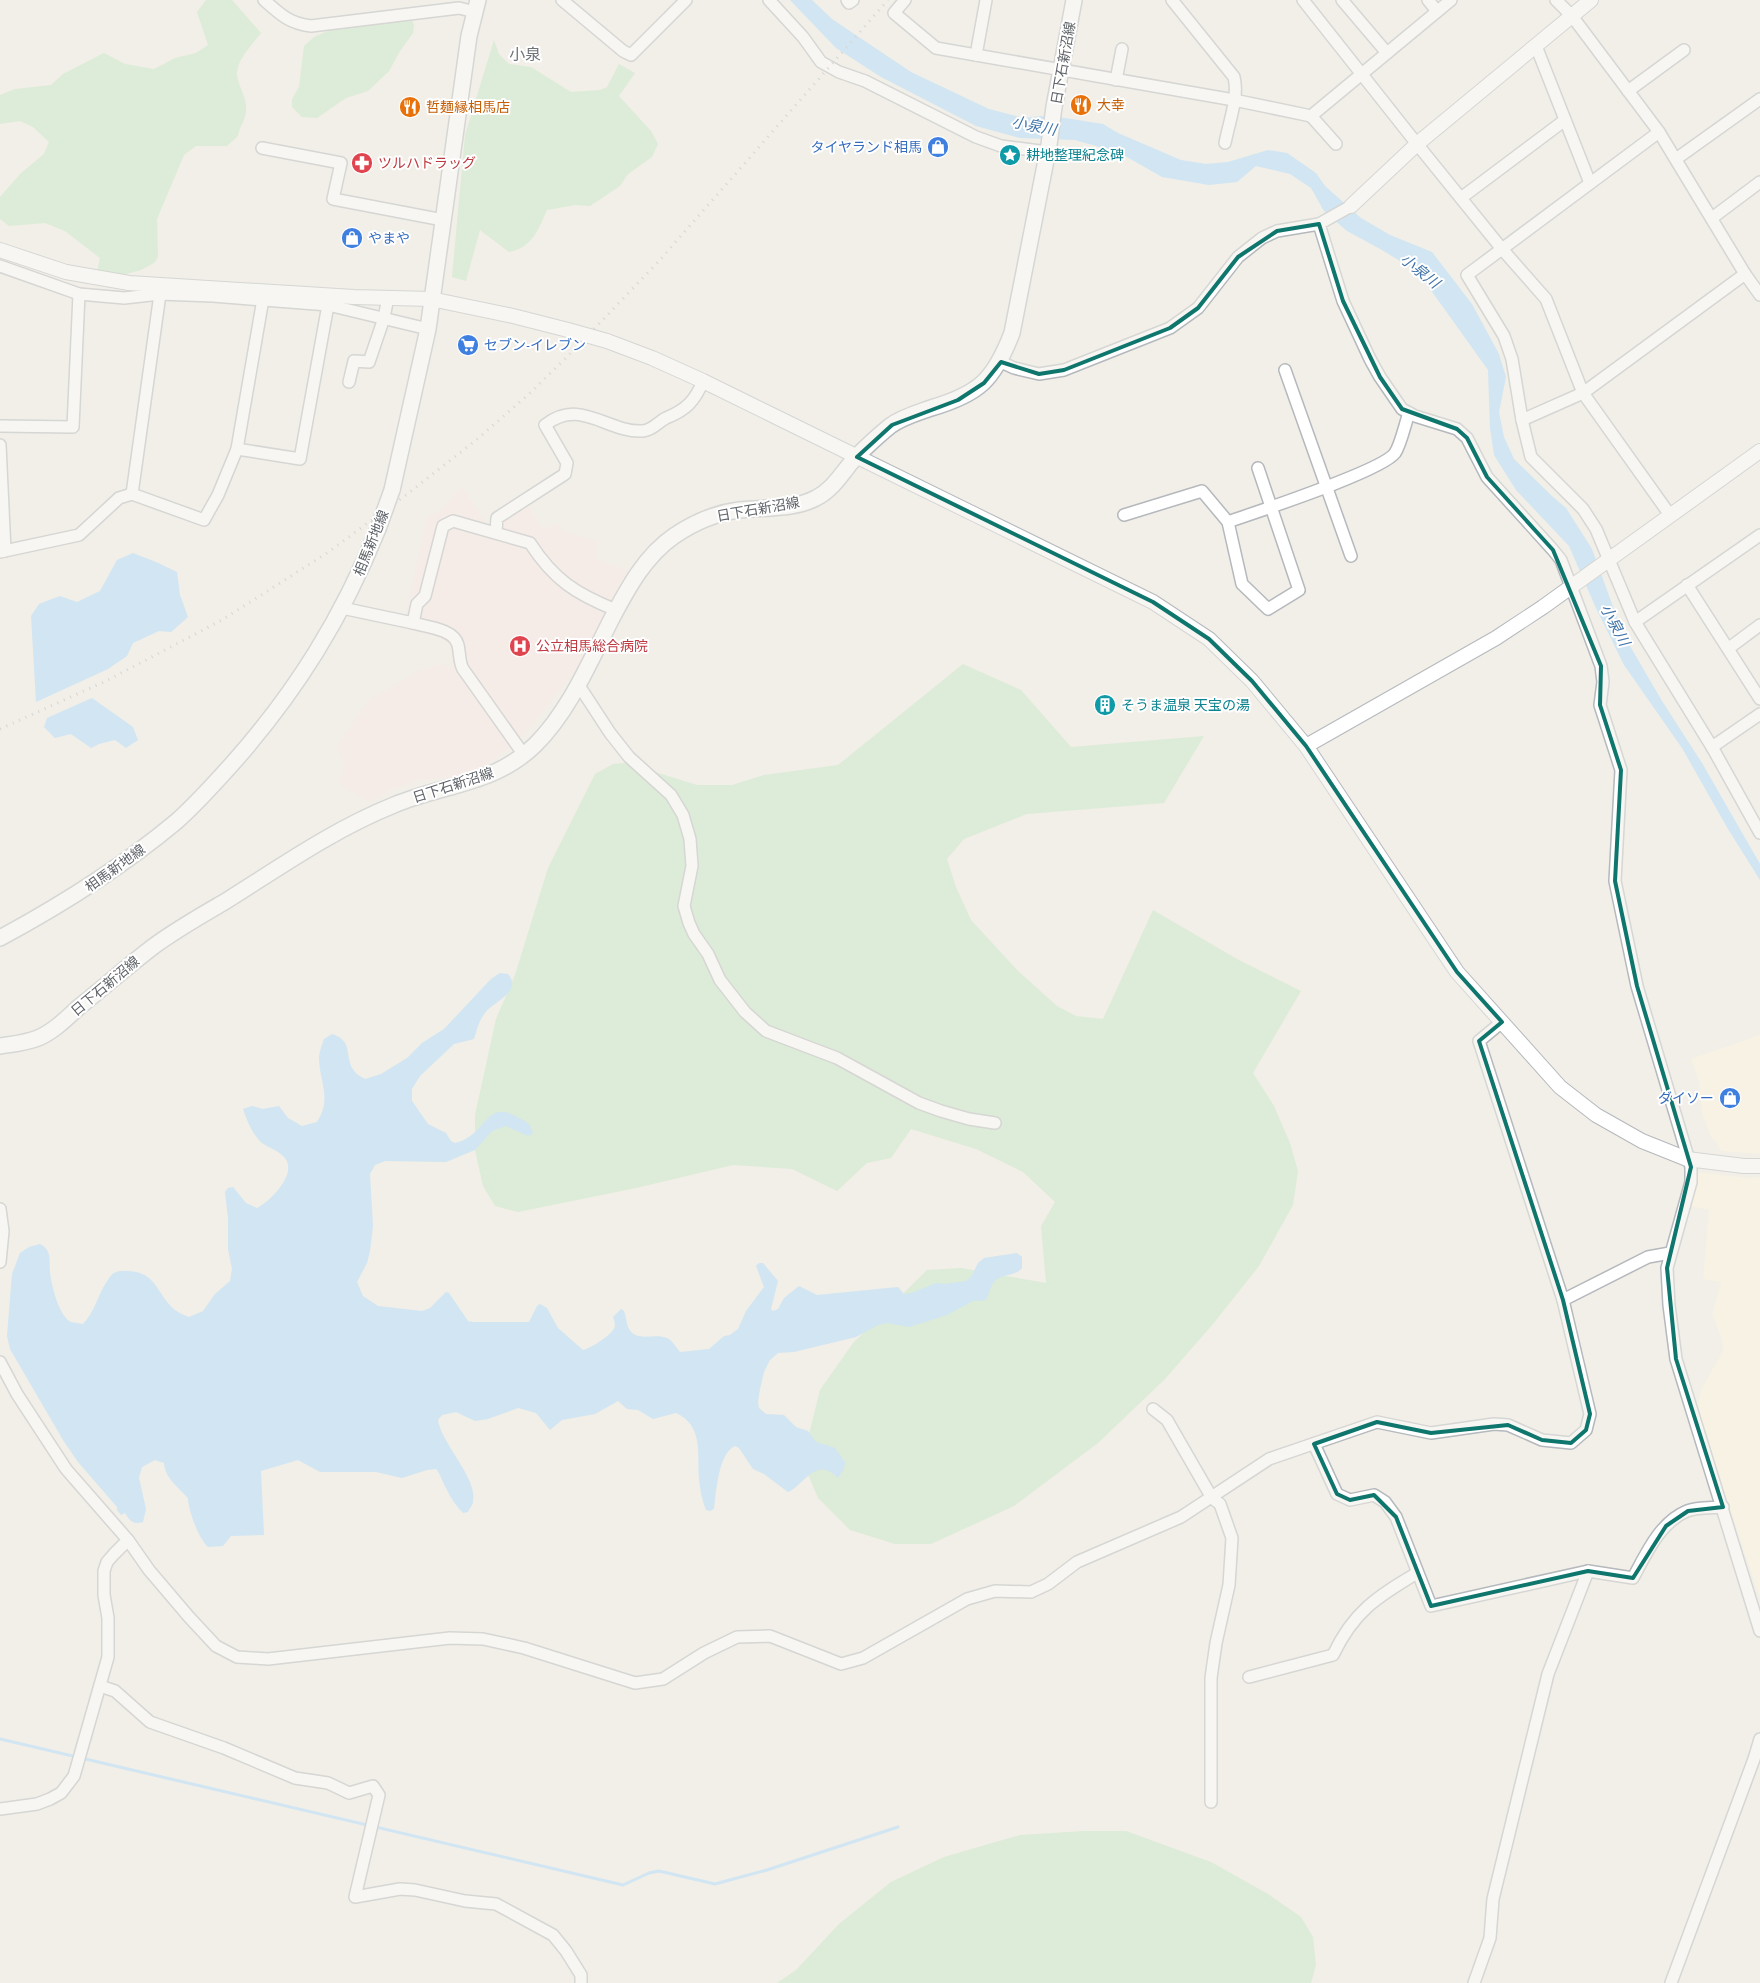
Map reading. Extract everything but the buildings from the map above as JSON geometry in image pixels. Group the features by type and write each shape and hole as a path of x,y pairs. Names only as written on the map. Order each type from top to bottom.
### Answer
{"main road":[{"name":"日下石新沼線","path":"0,1046 39,1038 59,1024 156,944 332,836 396,804 462,785 508,766 538,742 557,719 578,684 616,610 641,569 654,553 672,537 699,521 736,510 792,505 816,498 838,480 856,457 892,425 912,414 958,400 984,383 1001,362 1012,334 1049,149 1054,107 1074,0"},
{"name":"相馬新地線","path":"0,938 52,910 97,882 177,820 207,792 251,742 289,694 342,608 358,577 392,490 428,329 469,36 477,6"}],"street":[{"path":"264,0 282,16 296,24 311,26 477,6"},
{"path":"562,0 622,51 631,55 686,0"},
{"path":"770,0 804,37 821,62 839,72 865,81 976,137 1001,146 1049,149"},
{"path":"847,0 849,3 853,0"},
{"path":"905,0 894,13 936,48 1234,100 1312,116 1336,144"},
{"path":"976,55 986,0"},
{"path":"1172,0 1234,77 1236,84 1234,100 1225,143"},
{"path":"1303,0 1416,144 1502,249 1546,298 1583,393 1670,514"},
{"path":"1342,0 1387,53"},
{"path":"1428,0 1437,11"},
{"path":"1312,116 1451,0"},
{"path":"1556,0 1572,16 1659,132 1745,274 1760,295"},
{"path":"1001,362 1014,368 1039,374 1064,370 1170,328 1198,308 1238,257 1262,238 1277,231 1321,223 1351,206 1416,144 1591,0"},
{"path":"1536,46 1590,183"},
{"path":"1116,80 1122,49"},
{"path":"1628,91 1684,50"},
{"path":"1676,159 1760,99"},
{"path":"1461,198 1565,120"},
{"path":"1659,132 1467,275 1504,336 1512,359 1522,420 1531,457 1584,509 1610,559 1635,622 1712,748 1760,833"},
{"path":"262,148 341,163 333,199 443,220"},
{"path":"1712,218 1756,185 1760,198"},
{"path":"1321,223 1343,301 1380,377 1402,409 1457,430 1467,438 1488,477 1561,560 1601,666 1603,682 1600,705 1620,770 1615,881 1637,986 1691,1167 1691,1182 1667,1268 1669,1305 1676,1360 1760,1631"},
{"path":"0,250 66,272 129,283 354,297 431,299 513,316 607,341 652,358 702,381 1153,602 1209,639 1252,680 1306,746 1457,972 1560,1087 1596,1115 1642,1141 1687,1158 1744,1166 1760,1166"},
{"path":"0,266 80,294 124,298 160,294 264,299 328,306 428,329"},
{"path":"1522,420 1583,393 1745,274"},
{"path":"0,426 73,427 80,294"},
{"path":"132,494 160,294"},
{"path":"349,382 354,361 369,362 384,318 388,297"},
{"path":"0,445 3,552 79,535 119,498 132,494 204,520 218,495 237,449 264,299"},
{"path":"237,449 300,459 328,306"},
{"path":"1285,370 1351,556"},
{"path":"496,532 497,518 565,474 567,463 545,425 556,417 570,414 583,415 634,431 646,431 662,420 683,411 699,390 702,381"},
{"path":"1228,522 1327,486 1385,462 1395,453 1409,413"},
{"path":"1306,746 1496,638 1571,587 1760,451"},
{"path":"1124,514 1202,491 1228,522 1242,584 1268,609 1299,590 1258,468"},
{"path":"413,624 417,604 425,596 443,526 453,521 530,543 544,564 570,588 616,610"},
{"path":"1635,622 1760,535"},
{"path":"1686,585 1760,699"},
{"path":"342,608 450,633 456,640 460,664 463,669 524,755"},
{"path":"1728,648 1760,625"},
{"path":"578,684 610,733 630,757 671,795 683,814 690,839 692,866 684,906 689,923 708,954 720,980 744,1012 766,1030 837,1058 918,1103 941,1112 969,1119 995,1122"},
{"path":"1712,748 1760,714"},
{"path":"0,1362 17,1394 66,1469 128,1540 189,1617 216,1646 237,1657 268,1658 450,1638 483,1639 524,1648 635,1683 663,1679 704,1654 737,1637 770,1636 841,1664 863,1658 967,1600 995,1591 1031,1592 1048,1584 1077,1562 1181,1516 1212,1498 1269,1458 1377,1422 1431,1433 1494,1424 1508,1425 1542,1440 1572,1443 1586,1430 1590,1414 1563,1300 1479,1042 1502,1022"},
{"path":"0,1209 4,1231 0,1262"},
{"path":"1563,1300 1648,1258 1670,1253"},
{"path":"1153,1409 1167,1420 1212,1498 1220,1504 1232,1538 1229,1585 1216,1643 1211,1678 1211,1802"},
{"path":"1314,1444 1337,1494 1350,1500 1374,1495 1385,1502 1396,1517 1431,1606 1588,1570 1633,1578 1647,1552 1666,1526 1688,1511 1723,1507"},
{"path":"0,1809 37,1804 61,1793 74,1776 108,1657 108,1618 104,1571 110,1558 128,1540"},
{"path":"1474,1983 1490,1938 1493,1899 1548,1674 1588,1570"},
{"path":"1249,1677 1333,1655 1343,1634 1357,1616 1386,1592 1417,1572"},
{"path":"100,1686 115,1691 150,1722 224,1748 295,1778 328,1783 349,1793 373,1786 379,1795 355,1897 400,1889 415,1890 465,1901 496,1904 553,1935 581,1975 582,1983"},
{"path":"1670,1983 1760,1739"}],"highlighted area":[{"path":"1319,224 1343,301 1380,377 1402,409 1457,429 1467,438 1487,477 1553,550 1601,666 1600,705 1621,770 1615,881 1637,986 1691,1167 1667,1268 1676,1359 1723,1507 1688,1511 1666,1526 1633,1578 1588,1571 1431,1606 1396,1517 1374,1495 1350,1500 1337,1494 1314,1444 1377,1422 1431,1433 1508,1425 1542,1440 1571,1443 1586,1430 1590,1414 1563,1300 1479,1041 1502,1022 1457,972 1306,746 1252,681 1209,639 1153,602 857,457 892,425 958,400 984,383 1001,362 1039,374 1064,370 1170,328 1198,308 1238,257 1277,231"}],"shaded area":[{"name":"公立相馬総合病院","path":"462,486 488,526 501,529 501,520 527,504 543,530 557,523 562,531 597,541 595,558 628,571 575,671 524,735 484,767 456,777 418,780 391,790 369,802 340,784 345,763 337,746 369,700 418,671 444,663 450,671 452,650 448,643 436,636 403,629 427,516 439,512"},
{"name":"ダイソー","path":"1760,1035 1760,1154 1721,1151 1711,1137 1702,1114 1699,1081 1691,1059"},
{"path":"1697,1172 1748,1178 1760,1177 1760,1598 1696,1408 1702,1388 1723,1351 1721,1337 1712,1315 1721,1282 1703,1279 1709,1210 1691,1206"}],"green space":[{"path":"206,0 232,0 261,33 240,61 238,68 238,80 246,102 246,114 238,136 227,146 196,146 184,155 157,219 158,257 154,263 141,270 111,278 97,272 100,258 65,231 45,223 9,226 0,219 0,197 21,173 44,154 49,142 33,127 20,121 0,124 0,95 15,89 51,85 63,74 104,53 125,64 154,69 175,58 196,53 208,45 197,12"},
{"path":"411,18 414,25 413,33 389,71 368,91 346,98 317,118 302,117 292,107 292,99 299,87 304,46 314,37 328,31"},
{"path":"494,40 499,54 509,64 531,67 571,92 600,90 607,87 619,64 635,73 619,96 651,131 658,144 652,157 628,174 620,186 590,206 575,205 547,210 534,237 517,250 509,252 480,230 466,281 452,277 465,135"},
{"path":"963,664 1021,690 1071,747 1204,736 1164,803 1027,814 964,839 947,859 956,887 971,920 1017,970 1057,1006 1076,1016 1103,1019 1153,910 1237,959 1301,991 1253,1073 1274,1106 1290,1143 1298,1171 1293,1205 1259,1266 1213,1324 1165,1379 1098,1443 1014,1506 931,1544 895,1544 850,1530 818,1498 804,1465 820,1390 853,1343 927,1270 961,1268 1046,1283 1041,1226 1055,1202 1023,1172 976,1149 911,1129 891,1158 867,1163 837,1191 792,1169 733,1165 636,1188 518,1212 495,1206 483,1186 475,1150 475,1115 496,1019 515,975 548,868 595,774 613,764 626,763 697,785 732,785 764,775 838,765"},
{"path":"1084,1831 1126,1831 1211,1862 1268,1894 1301,1917 1313,1937 1316,1965 1311,1983 777,1983 796,1970 839,1924 891,1882 944,1857 1020,1835"}],"water":[{"name":"小泉川","path":"790,0 812,0 832,19 911,72 989,109 1024,118 1040,116 1103,124 1118,133 1181,160 1206,164 1228,162 1268,150 1287,153 1316,173 1325,186 1361,218 1390,235 1432,252 1472,304 1499,354 1506,377 1499,412 1504,437 1514,459 1566,508 1592,549 1623,634 1662,701 1702,763 1760,864 1760,880 1728,829 1682,748 1624,665 1595,606 1569,546 1516,490 1494,455 1490,428 1488,370 1418,272 1347,231 1324,211 1311,188 1290,174 1256,166 1237,182 1209,185 1162,177 1120,153 1075,140 1020,138 976,126 881,77 836,48"},
{"path":"133,553 177,572 180,595 188,617 171,632 159,631 133,643 127,656 108,669 36,702 31,616 39,604 60,596 77,602 100,591 117,560"},
{"path":"92,698 133,727 138,740 126,748 115,740 91,748 71,734 55,738 44,727 47,718"},
{"path":"500,973 508,974 512,980 510,991 483,1016 474,1039 454,1044 420,1076 412,1089 412,1101 428,1124 446,1133 451,1141 455,1143 466,1139 486,1120 498,1112 506,1112 525,1121 533,1133 528,1136 506,1126 492,1131 475,1150 446,1162 385,1161 375,1165 370,1174 373,1226 370,1251 367,1263 357,1282 363,1296 378,1306 422,1311 430,1308 446,1292 449,1293 468,1321 529,1322 537,1306 540,1304 547,1308 558,1328 583,1350 596,1344 611,1333 615,1326 613,1317 621,1309 624,1311 631,1332 640,1336 667,1338 680,1352 709,1349 724,1336 730,1335 738,1329 746,1311 764,1287 756,1266 759,1263 763,1263 778,1281 771,1309 773,1311 778,1309 784,1298 799,1286 817,1295 898,1287 904,1294 936,1283 944,1284 966,1281 971,1277 978,1263 984,1258 1017,1253 1022,1257 1022,1268 1016,1273 997,1279 991,1286 986,1300 973,1301 947,1315 909,1327 886,1323 878,1325 856,1337 794,1352 778,1353 770,1360 764,1372 760,1389 759,1408 766,1414 784,1415 796,1427 808,1431 816,1442 835,1448 845,1462 844,1469 838,1478 830,1472 816,1471 788,1492 764,1474 753,1469 739,1448 735,1446 729,1450 721,1465 714,1509 706,1510 699,1483 697,1442 691,1425 676,1413 653,1419 638,1410 627,1409 618,1401 595,1414 562,1420 550,1430 536,1413 518,1408 488,1419 475,1421 456,1412 442,1415 438,1420 445,1439 465,1472 473,1492 473,1502 468,1512 463,1513 449,1495 436,1469 402,1478 376,1472 320,1472 298,1460 261,1471 264,1535 231,1536 223,1546 208,1547 201,1538 195,1524 188,1498 169,1478 164,1463 155,1460 142,1467 139,1478 146,1509 143,1522 134,1523 125,1513 121,1515 117,1507 78,1462 63,1440 10,1349 7,1336 12,1274 20,1253 29,1247 40,1244 44,1246 49,1256 56,1300 63,1314 71,1322 83,1324 110,1277 115,1272 121,1271 136,1272 150,1279 169,1304 182,1314 189,1317 203,1311 215,1294 230,1281 232,1269 228,1249 228,1218 225,1192 228,1188 233,1187 246,1203 257,1208 276,1193 286,1178 288,1170 288,1163 284,1157 256,1137 243,1109 252,1106 263,1109 279,1106 288,1118 302,1126 317,1122 324,1106 324,1091 319,1059 324,1039 332,1034 344,1041 352,1067 360,1076 365,1079 381,1074 407,1058 422,1043 444,1029 491,979"}],"waterway":[{"path":"0,1739 623,1885 649,1873 659,1871 715,1884 767,1870 898,1827"}],"railway":[{"path":"0,729 106,681 222,620 327,553 475,441 529,394 573,351 659,261 888,0"}],"place":[{"name":"大幸","path":"1081,105"},
{"name":"哲麺縁相馬店","path":"410,107"},
{"name":"タイヤランド相馬","path":"938,147"},
{"name":"耕地整理紀念碑","path":"1010,155"},
{"name":"ツルハドラッグ","path":"362,163"},
{"name":"やまや","path":"352,238"},
{"name":"セブン-イレブン","path":"468,345"},
{"name":"公立相馬総合病院","path":"520,646"},
{"name":"そうま温泉 天宝の湯","path":"1105,705"},
{"name":"ダイソー","path":"1730,1098"}],"district":[{"name":"小泉","path":"525,54"}]}
